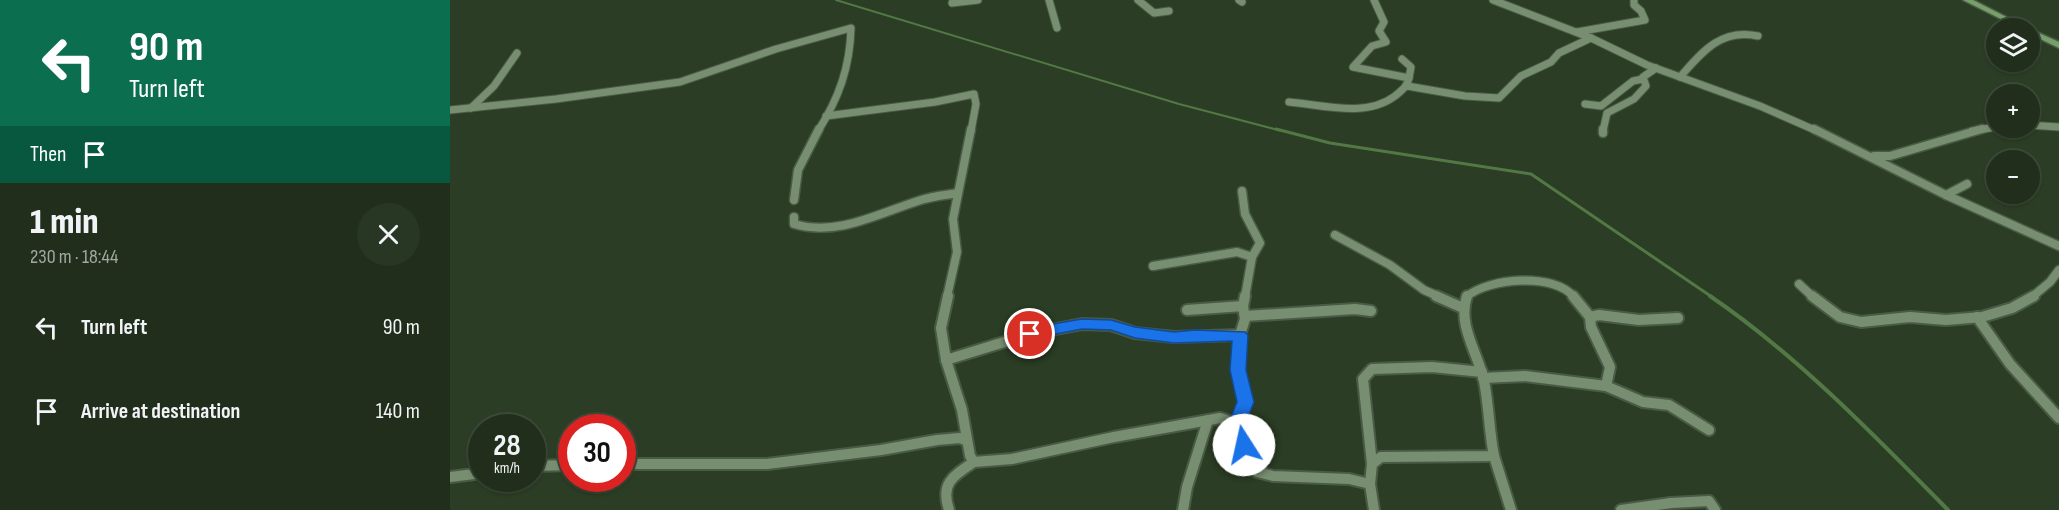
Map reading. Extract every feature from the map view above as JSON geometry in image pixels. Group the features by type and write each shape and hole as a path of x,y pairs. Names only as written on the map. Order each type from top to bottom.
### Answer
{"main road":[{"path":"1967,0 2004,18"},
{"path":"2040,36 2059,45"}],"street":[{"path":"952,3 978,0"},
{"path":"1049,0 1057,28"},
{"path":"1138,0 1154,14 1169,11"},
{"path":"1374,0 1384,22 1379,31 1386,42 1372,46 1353,67 1409,78"},
{"path":"1493,0 1591,38 1656,68 1760,106 2059,246"},
{"path":"1576,32 1617,24 1639,23 1645,20 1641,11 1634,5 1634,0"},
{"path":"450,110 636,90 680,82 776,49 851,28 851,48 847,70 839,93 794,177 794,200"},
{"path":"1680,77 1706,47 1744,33 1758,36"},
{"path":"1407,86 1465,96 1499,98 1521,76 1551,62 1559,52 1591,38"},
{"path":"471,108 494,86 517,53"},
{"path":"1289,102 1367,109 1384,104 1407,86 1411,67 1402,59"},
{"path":"1643,80 1643,77 1656,68"},
{"path":"1585,104 1601,106 1616,97 1633,81 1643,80"},
{"path":"1603,133 1603,123 1607,113 1633,100 1644,90 1646,86 1643,80"},
{"path":"826,116 935,102 974,94 976,104 953,219 957,252 942,328 946,360 962,410 970,456 974,462"},
{"path":"2040,126 2059,127"},
{"path":"1866,155 1890,156 1969,131 1986,128"},
{"path":"1946,195 1967,183"},
{"path":"1237,423 1245,402 1238,370 1240,335 1252,256 1260,243 1245,214 1242,191"},
{"path":"794,217 794,224 803,228 834,227 890,212 929,197 958,194"},
{"path":"1335,235 1390,265 1424,290 1463,308"},
{"path":"1153,266 1237,252 1252,256"},
{"path":"1799,284 1846,320 1867,322 1915,317 1951,321 1985,317 2034,297 2055,282 2059,270"},
{"path":"1511,510 1494,456 1491,421 1482,375 1470,342 1463,308 1466,296 1480,288 1530,279 1560,285 1569,291 1590,317 1591,327 1610,367 1606,386"},
{"path":"1187,310 1355,309 1371,311"},
{"path":"1590,317 1599,315 1639,320 1678,318"},
{"path":"1977,317 2010,364 2059,418"},
{"path":"946,360 1030,334 1082,324 1111,325 1135,333 1174,338 1195,335 1240,335"},
{"path":"1374,510 1370,484 1372,464 1363,379 1372,369 1432,367 1482,375 1525,376 1606,386 1643,402 1669,405 1709,430"},
{"path":"949,510 944,495 947,482 974,462 1012,459 1114,437 1220,418 1237,423 1242,430 1246,460 1257,472 1273,477 1349,479 1370,484"},
{"path":"1183,510 1185,492 1205,438 1208,420"},
{"path":"636,464 767,464 881,450 937,440 960,438 967,441"},
{"path":"1372,464 1381,457 1494,456"},
{"path":"450,477 468,475"},
{"path":"1621,510 1671,503 1709,501 1715,510"}],"waterway":[{"path":"836,0 1179,104 1282,131"},
{"path":"1276,129 1330,143 1531,174 1712,297"},
{"path":"1710,296 1774,344 1804,370 1948,510"}],"route":[{"path":"1030,334 1082,324 1111,325 1135,333 1174,338 1195,335 1240,335 1238,370 1245,402 1237,423 1242,430 1244,445"}]}
